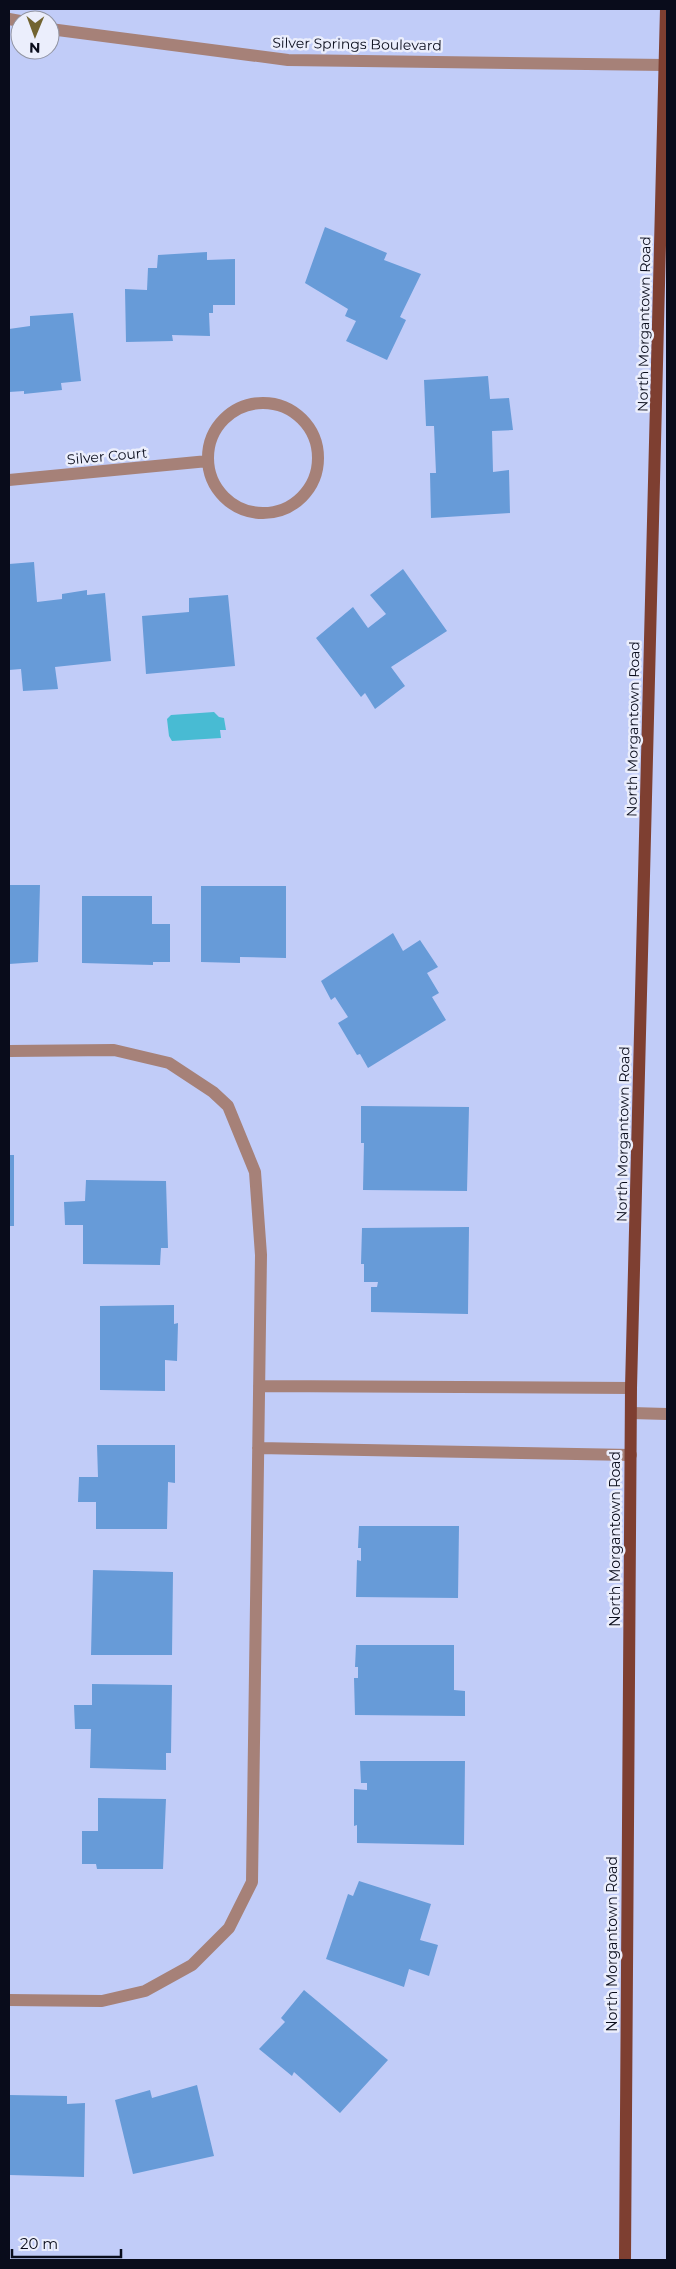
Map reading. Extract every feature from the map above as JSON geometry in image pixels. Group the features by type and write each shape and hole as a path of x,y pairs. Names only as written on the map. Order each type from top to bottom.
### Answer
{"main road":[{"name":"North Morgantown Road","path":"625,2260 631,1388 666,9"}],"street":[{"name":"Silver Springs Boulevard","path":"60,29 288,60 665,65"},
{"path":"269,403 291,410 309,427 318,450 316,477 298,502 282,510 255,513 236,506 221,494 215,486 208,461 210,443 216,429 225,418 241,407 269,403"},
{"name":"Silver Court","path":"9,480 208,461"},
{"path":"9,1050 114,1050 169,1063 213,1092 228,1106 255,1172 261,1255 252,1882 229,1928 192,1965 145,1991 102,2001 9,2000"},
{"path":"259,1386 631,1388"},
{"path":"631,1414 667,1414"},
{"path":"258,1448 630,1455"}],"shaded area":[{"path":"214,712 219,717 224,718 226,730 220,730 221,738 172,741 169,736 167,719 171,715"}],"building":[{"path":"325,227 387,253 384,260 421,274 400,317 406,320 387,360 346,341 356,321 345,316 348,309 305,283"},
{"path":"207,252 207,260 235,259 235,305 213,305 213,313 209,313 210,336 172,335 173,341 126,342 125,289 147,290 148,268 157,268 158,255"},
{"path":"73,313 81,381 61,383 62,390 24,394 24,391 9,392 9,329 30,326 30,316"},
{"path":"488,376 490,399 509,398 513,430 492,431 493,472 509,470 510,513 431,518 430,473 436,473 434,426 426,426 424,380"},
{"path":"34,562 37,602 62,599 62,594 87,590 87,595 105,593 111,661 55,667 58,689 23,691 21,669 9,670 9,564"},
{"path":"403,569 447,631 391,667 405,686 375,709 365,693 361,697 316,638 353,607 368,628 386,614 370,595"},
{"path":"228,595 235,666 146,674 142,616 189,612 189,598"},
{"path":"9,885 40,885 38,962 9,964"},
{"path":"201,886 286,886 286,958 240,957 240,963 201,962"},
{"path":"82,896 152,896 152,924 170,924 170,962 153,962 153,965 82,963"},
{"path":"393,933 403,951 420,940 438,967 427,973 439,993 432,997 446,1020 368,1068 360,1054 357,1055 338,1023 348,1017 335,997 331,1000 321,981"},
{"path":"361,1106 469,1107 467,1191 363,1190 364,1143 361,1143"},
{"path":"9,1155 14,1155 14,1226 9,1226"},
{"path":"86,1180 166,1181 168,1248 161,1248 160,1265 83,1264 83,1225 65,1225 64,1202 85,1201"},
{"path":"469,1227 468,1314 371,1312 371,1287 377,1287 378,1282 364,1282 364,1264 361,1264 362,1228"},
{"path":"174,1305 174,1324 178,1323 177,1361 165,1360 165,1391 100,1390 100,1306"},
{"path":"97,1445 175,1445 175,1483 168,1482 167,1529 96,1529 96,1502 78,1502 79,1477 98,1477"},
{"path":"359,1526 459,1526 458,1598 356,1597 357,1560 361,1561 361,1548 358,1548"},
{"path":"93,1570 173,1572 172,1655 91,1655"},
{"path":"356,1645 454,1645 454,1690 465,1691 465,1716 355,1715 354,1678 358,1678 358,1667 355,1667"},
{"path":"92,1684 172,1685 171,1753 166,1753 166,1770 90,1768 91,1729 75,1729 74,1705 92,1705"},
{"path":"360,1761 465,1761 464,1845 357,1843 357,1825 354,1826 354,1789 367,1790 367,1783 361,1783"},
{"path":"98,1798 166,1799 163,1869 97,1869 96,1864 82,1864 82,1831 98,1831"},
{"path":"359,1881 431,1904 420,1940 438,1945 429,1976 409,1969 404,1987 326,1959 348,1894 353,1896"},
{"path":"304,1990 388,2060 340,2113 294,2072 292,2076 259,2049 285,2022 281,2018"},
{"path":"197,2085 214,2156 133,2174 115,2100 150,2090 152,2098"},
{"path":"9,2095 67,2096 67,2104 85,2103 84,2177 9,2175"}]}
